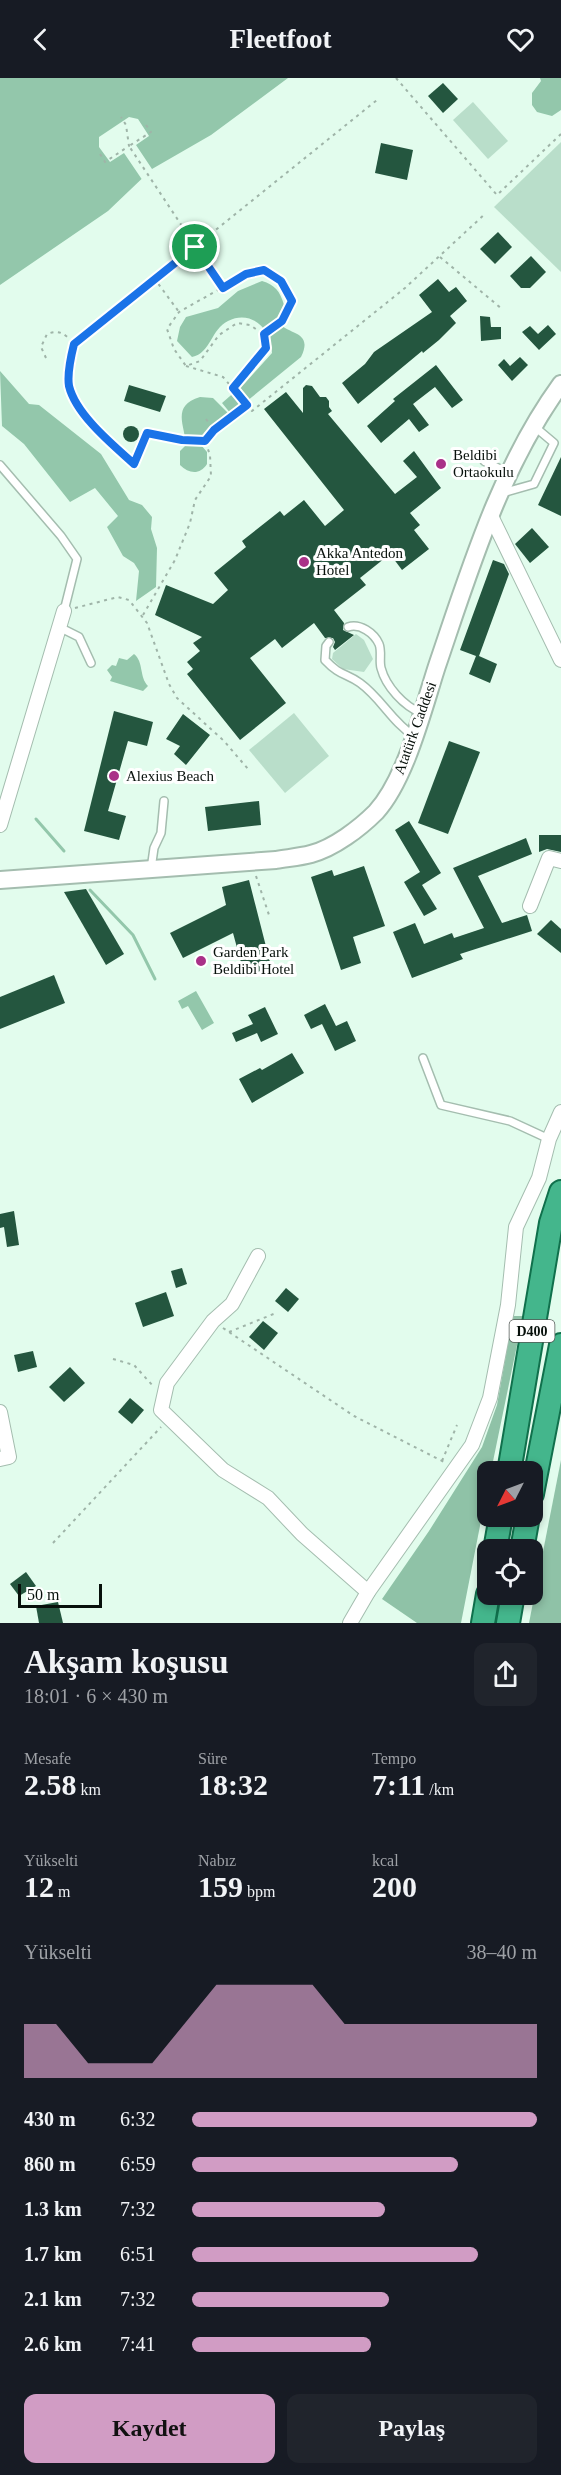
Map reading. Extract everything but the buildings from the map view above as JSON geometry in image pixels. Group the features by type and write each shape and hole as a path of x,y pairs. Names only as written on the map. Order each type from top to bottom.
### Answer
{"highway":[{"name":"D400","path":"510,1461 551,1223 561,1192"},
{"name":"D400","path":"538,1461 561,1345"},
{"path":"483,1623 486,1605"},
{"path":"508,1623 511,1605"}],"street":[{"name":"Atatürk Caddesi","path":"0,880 251,862 314,854 348,835 376,811 395,783 414,736 477,549 500,494 533,425 561,384"},
{"path":"491,516 561,660"},
{"path":"0,825 64,611"},
{"path":"530,906 549,858 561,861"},
{"path":"350,1623 368,1592 472,1445 490,1398 508,1305 516,1227 539,1178 549,1139 561,1112"},
{"path":"258,1256 232,1304 213,1321 167,1383 160,1410 223,1470 268,1498 302,1534 368,1592"},
{"path":"0,1412 9,1457 0,1459"}],"lane":[{"path":"500,494 534,484 554,443 533,425"},
{"path":"484,461 510,474"},
{"path":"0,465 61,536 77,559 64,611"},
{"path":"59,627 79,637 91,663"},
{"path":"348,627 368,630 379,644 381,668 396,694 409,708 422,713"},
{"path":"329,642 326,646 325,660 337,673 361,683 400,727 414,736"},
{"path":"151,869 154,848 161,833 164,801"},
{"path":"423,1058 441,1105 510,1121 549,1139"}],"path":[{"path":"396,78 497,195 561,134"},
{"path":"205,441 182,440 147,433 134,464 107,439 77,404 69,384 74,344 377,100"},
{"path":"121,117 126,125 129,146 223,288"},
{"path":"100,154 105,162 151,132 146,125"},
{"path":"264,334 282,321 292,301 281,281 264,270 246,274 179,312 167,329 174,349 186,366 223,377 252,411 405,288 486,213"},
{"path":"439,256 502,309"},
{"path":"154,278 179,312"},
{"path":"186,366 200,361 219,335 237,323 250,325 264,334 266,348 233,388"},
{"path":"46,358 40,347 46,334 56,330 66,334 74,344"},
{"path":"205,441 214,430 247,405"},
{"path":"206,419 214,430"},
{"path":"142,616 176,560 190,523 195,500 211,476 210,455 205,441"},
{"path":"64,611 118,597 129,600 147,623 169,684 177,698 224,741 248,769"},
{"path":"251,862 270,918"},
{"path":"229,1332 276,1312"},
{"path":"213,1321 354,1416 456,1468"},
{"path":"113,1359 134,1365 163,1398"},
{"path":"53,1543 169,1419"},
{"path":"442,1461 457,1425"}],"shaded area":[{"path":"0,78 288,78 211,135 152,169 108,211 0,285"},
{"path":"540,78 561,78 561,110 552,116 537,112 532,105 532,93 541,81"},
{"path":"473,102 508,141 488,159 453,120"},
{"path":"561,142 561,272 494,207"},
{"path":"262,281 270,284 279,292 284,305 277,321 302,338 304,348 301,357 231,414 222,403 245,383 272,353 271,344 264,329 259,324 245,318 228,321 218,329 203,351 192,357 177,341 180,327 186,317 218,308 238,291"},
{"path":"0,371 29,404 39,405 101,454 129,500 142,505 152,517 151,529 157,548 156,587 136,601 139,571 134,563 123,556 107,527 118,516 95,488 70,502 24,444 2,426"},
{"path":"200,397 213,398 229,414 225,422 221,421 202,436 201,445 207,452 207,464 198,472 194,472 180,465 180,451 186,445 182,417 185,405"},
{"path":"356,634 364,640 373,659 364,672 343,669 332,659 333,653"},
{"path":"134,654 148,686 143,691 110,681 112,677 107,670 112,665 116,666 119,658 127,660"},
{"path":"294,713 329,756 285,793 249,750"},
{"path":"196,991 214,1023 202,1030 188,1006 182,1009 178,1001"},
{"path":"513,1316 523,1316 493,1461 477,1461 477,1527 480,1527 461,1623 417,1623 382,1599 429,1531 482,1447 497,1405"},
{"path":"561,1460 561,1623 529,1623 533,1605 543,1605 543,1552"}],"pier":[{"path":"129,117 138,119 149,136 136,145 154,172 143,181 124,153 110,162 99,147 99,137"}],"waterway":[{"path":"36,819 64,851"},
{"path":"90,890 133,935 155,979"}],"place":[{"name":"Beldibi Ortaokulu","path":"441,464"},
{"name":"Akka Antedon Hotel","path":"304,562"},
{"name":"Alexius Beach","path":"114,776"},
{"name":"Garden Park Beldibi Hotel","path":"201,961"}],"route":[{"path":"195,247 223,288 246,274 264,270 281,281 292,301 282,321 264,334 266,348 233,388 247,405 214,430 205,441 182,440 147,433 134,464 107,439 77,404 69,384 74,344 129,297 195,247"}]}
